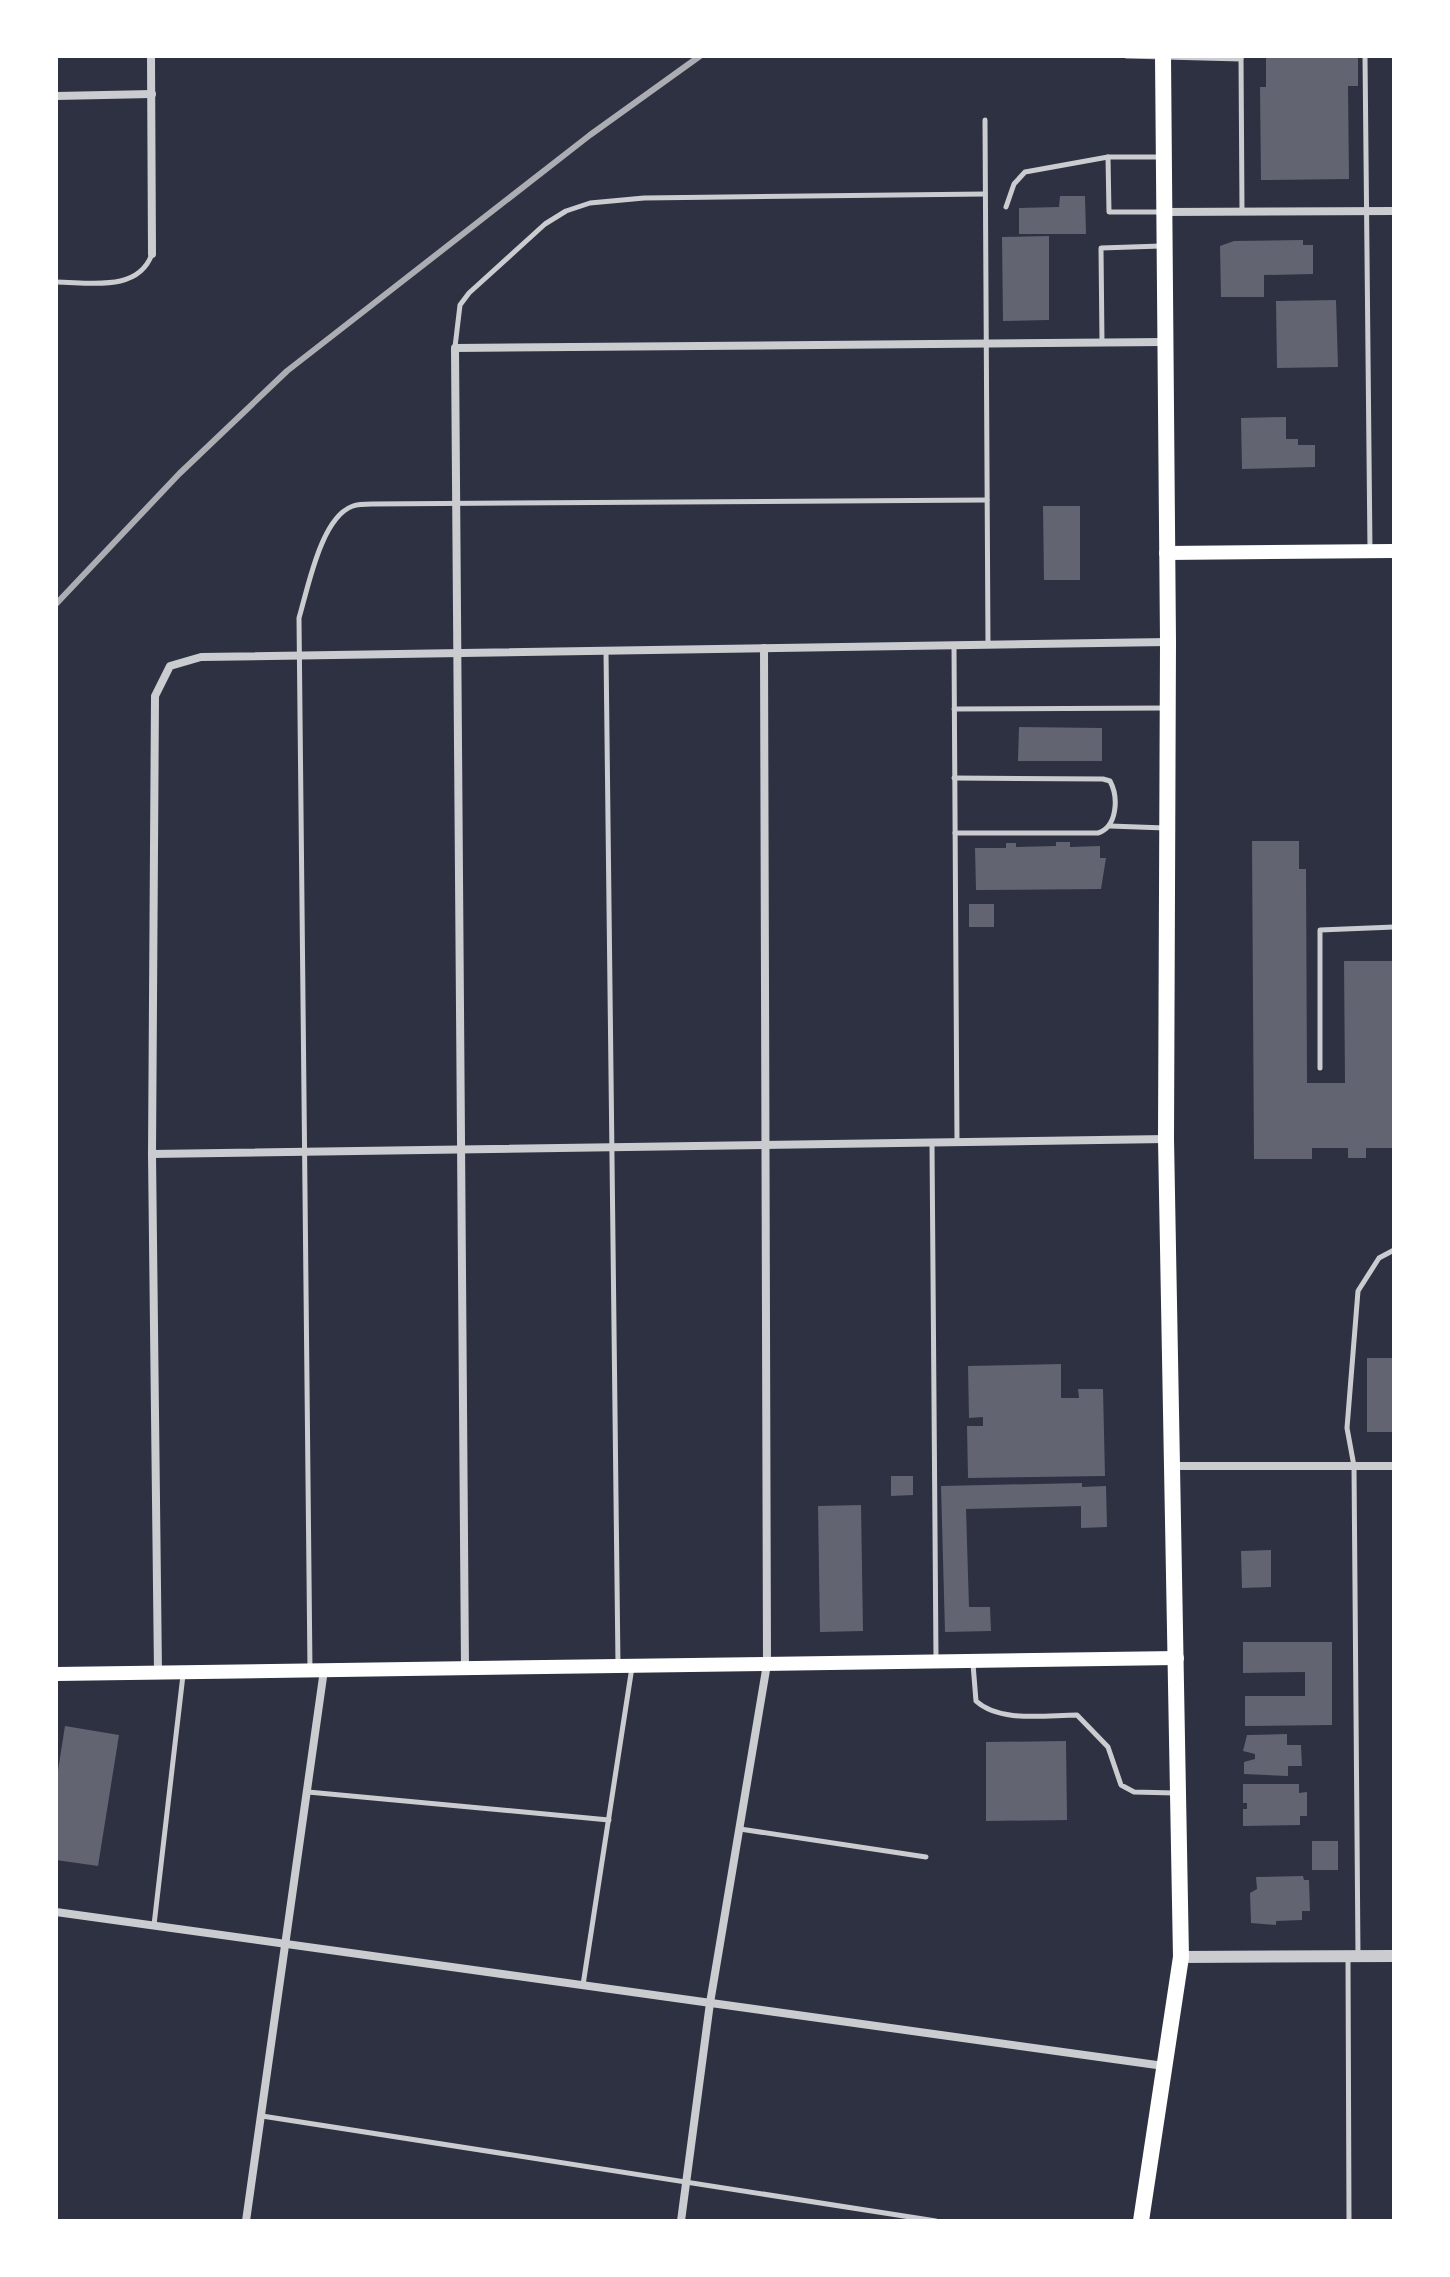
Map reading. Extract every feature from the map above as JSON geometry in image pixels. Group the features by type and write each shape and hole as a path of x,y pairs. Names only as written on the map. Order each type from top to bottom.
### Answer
{"main road":[{"path":"1141,2221 1181,1957 1177,1658 1169,1466 1166,1139 1168,642 1163,57"},
{"path":"1166,553 1394,551"},
{"path":"56,1674 1177,1658"}],"street":[{"path":"151,56 152,254"},
{"path":"56,96 152,94"},
{"path":"1164,212 1394,211"},
{"path":"465,1669 455,348 1165,342"},
{"path":"158,1673 152,1154 155,696 170,666 201,657 1168,642"},
{"path":"681,2221 710,2003 767,1664 764,648"},
{"path":"152,1154 1166,1139"},
{"path":"1169,1466 1394,1466"},
{"path":"246,2221 307,1792 317,1670"},
{"path":"56,1912 286,1941 1165,2067"},
{"path":"1181,1957 1394,1956"}],"lane":[{"path":"1127,56 1241,57 1242,212"},
{"path":"1365,56 1370,552"},
{"path":"985,120 988,645"},
{"path":"1108,157 1109,212 1164,212"},
{"path":"1006,207 1014,184 1025,172 1108,157 1164,157"},
{"path":"455,348 460,305 469,293 545,224 590,203 644,198 985,194"},
{"path":"1102,342 1101,248 1164,246"},
{"path":"56,282 126,282 148,265 152,254"},
{"path":"317,1670 305,1151 299,618 322,541 338,516 352,506 457,502 987,500"},
{"path":"954,645 957,1143"},
{"path":"583,1985 609,1820 625,1666 612,1148 606,650"},
{"path":"954,709 1167,708"},
{"path":"954,778 1110,781 1114,796 1114,820 1098,833 955,833"},
{"path":"1110,826 1167,828"},
{"path":"1320,1068 1320,930 1394,927"},
{"path":"932,1144 936,1662"},
{"path":"1349,2221 1354,1466 1347,1428 1358,1291 1379,1258 1394,1250"},
{"path":"973,1661 976,1701 984,1709 1009,1714 1077,1715 1108,1747 1121,1785 1134,1792 1179,1793"},
{"path":"154,1925 184,1672"},
{"path":"307,1792 609,1820"},
{"path":"740,1829 926,1857"},
{"path":"261,2116 936,2221"}],"building":[{"path":"1266,56 1358,56 1358,86 1348,86 1349,179 1261,180 1260,87 1266,87"},
{"path":"1060,196 1085,196 1086,234 1019,234 1019,208 1059,207"},
{"path":"1049,236 1049,320 1003,321 1002,237"},
{"path":"1303,240 1303,245 1313,245 1313,274 1264,275 1264,297 1221,297 1220,246 1234,241"},
{"path":"1336,300 1338,367 1277,368 1276,301"},
{"path":"1286,417 1286,439 1298,439 1298,445 1315,445 1315,467 1242,469 1241,418"},
{"path":"1043,506 1080,506 1080,580 1044,580"},
{"path":"1019,727 1102,728 1102,761 1018,761"},
{"path":"1252,841 1299,841 1299,869 1306,869 1307,1083 1345,1083 1344,961 1394,961 1394,1148 1366,1148 1366,1158 1348,1158 1348,1148 1312,1148 1312,1159 1254,1159"},
{"path":"1056,842 1070,842 1070,847 1100,846 1100,858 1106,858 1101,889 976,890 975,848 1006,848 1006,843 1016,843 1016,847 1056,846"},
{"path":"969,904 994,904 994,927 969,927"},
{"path":"1367,1358 1394,1358 1394,1432 1367,1432"},
{"path":"1061,1364 1061,1398 1079,1398 1078,1389 1103,1389 1105,1476 968,1478 967,1426 983,1426 983,1417 969,1418 968,1366"},
{"path":"891,1476 913,1476 913,1495 891,1496"},
{"path":"1082,1483 1082,1487 1106,1486 1107,1527 1081,1528 1081,1506 966,1509 969,1607 990,1607 991,1631 945,1632 941,1486"},
{"path":"861,1505 863,1631 820,1632 818,1506"},
{"path":"1271,1550 1271,1587 1242,1588 1241,1551"},
{"path":"1243,1642 1332,1642 1332,1725 1245,1726 1245,1696 1305,1696 1305,1672 1243,1673"},
{"path":"65,1726 119,1735 98,1866 56,1860 56,1783"},
{"path":"1287,1734 1287,1745 1301,1745 1302,1766 1288,1766 1288,1776 1244,1774 1244,1762 1255,1759 1255,1754 1243,1751 1247,1735"},
{"path":"1066,1741 1067,1820 986,1821 986,1742"},
{"path":"1243,1784 1299,1784 1299,1793 1307,1792 1307,1816 1300,1816 1300,1825 1243,1826 1243,1809 1247,1809 1247,1803 1243,1803"},
{"path":"1312,1841 1338,1841 1338,1870 1312,1870"},
{"path":"1303,1876 1304,1880 1309,1880 1310,1911 1302,1911 1302,1920 1276,1921 1276,1925 1251,1923 1250,1893 1257,1889 1256,1877"}],"railway":[{"path":"56,604 179,474 287,371 590,135 700,56"}]}
